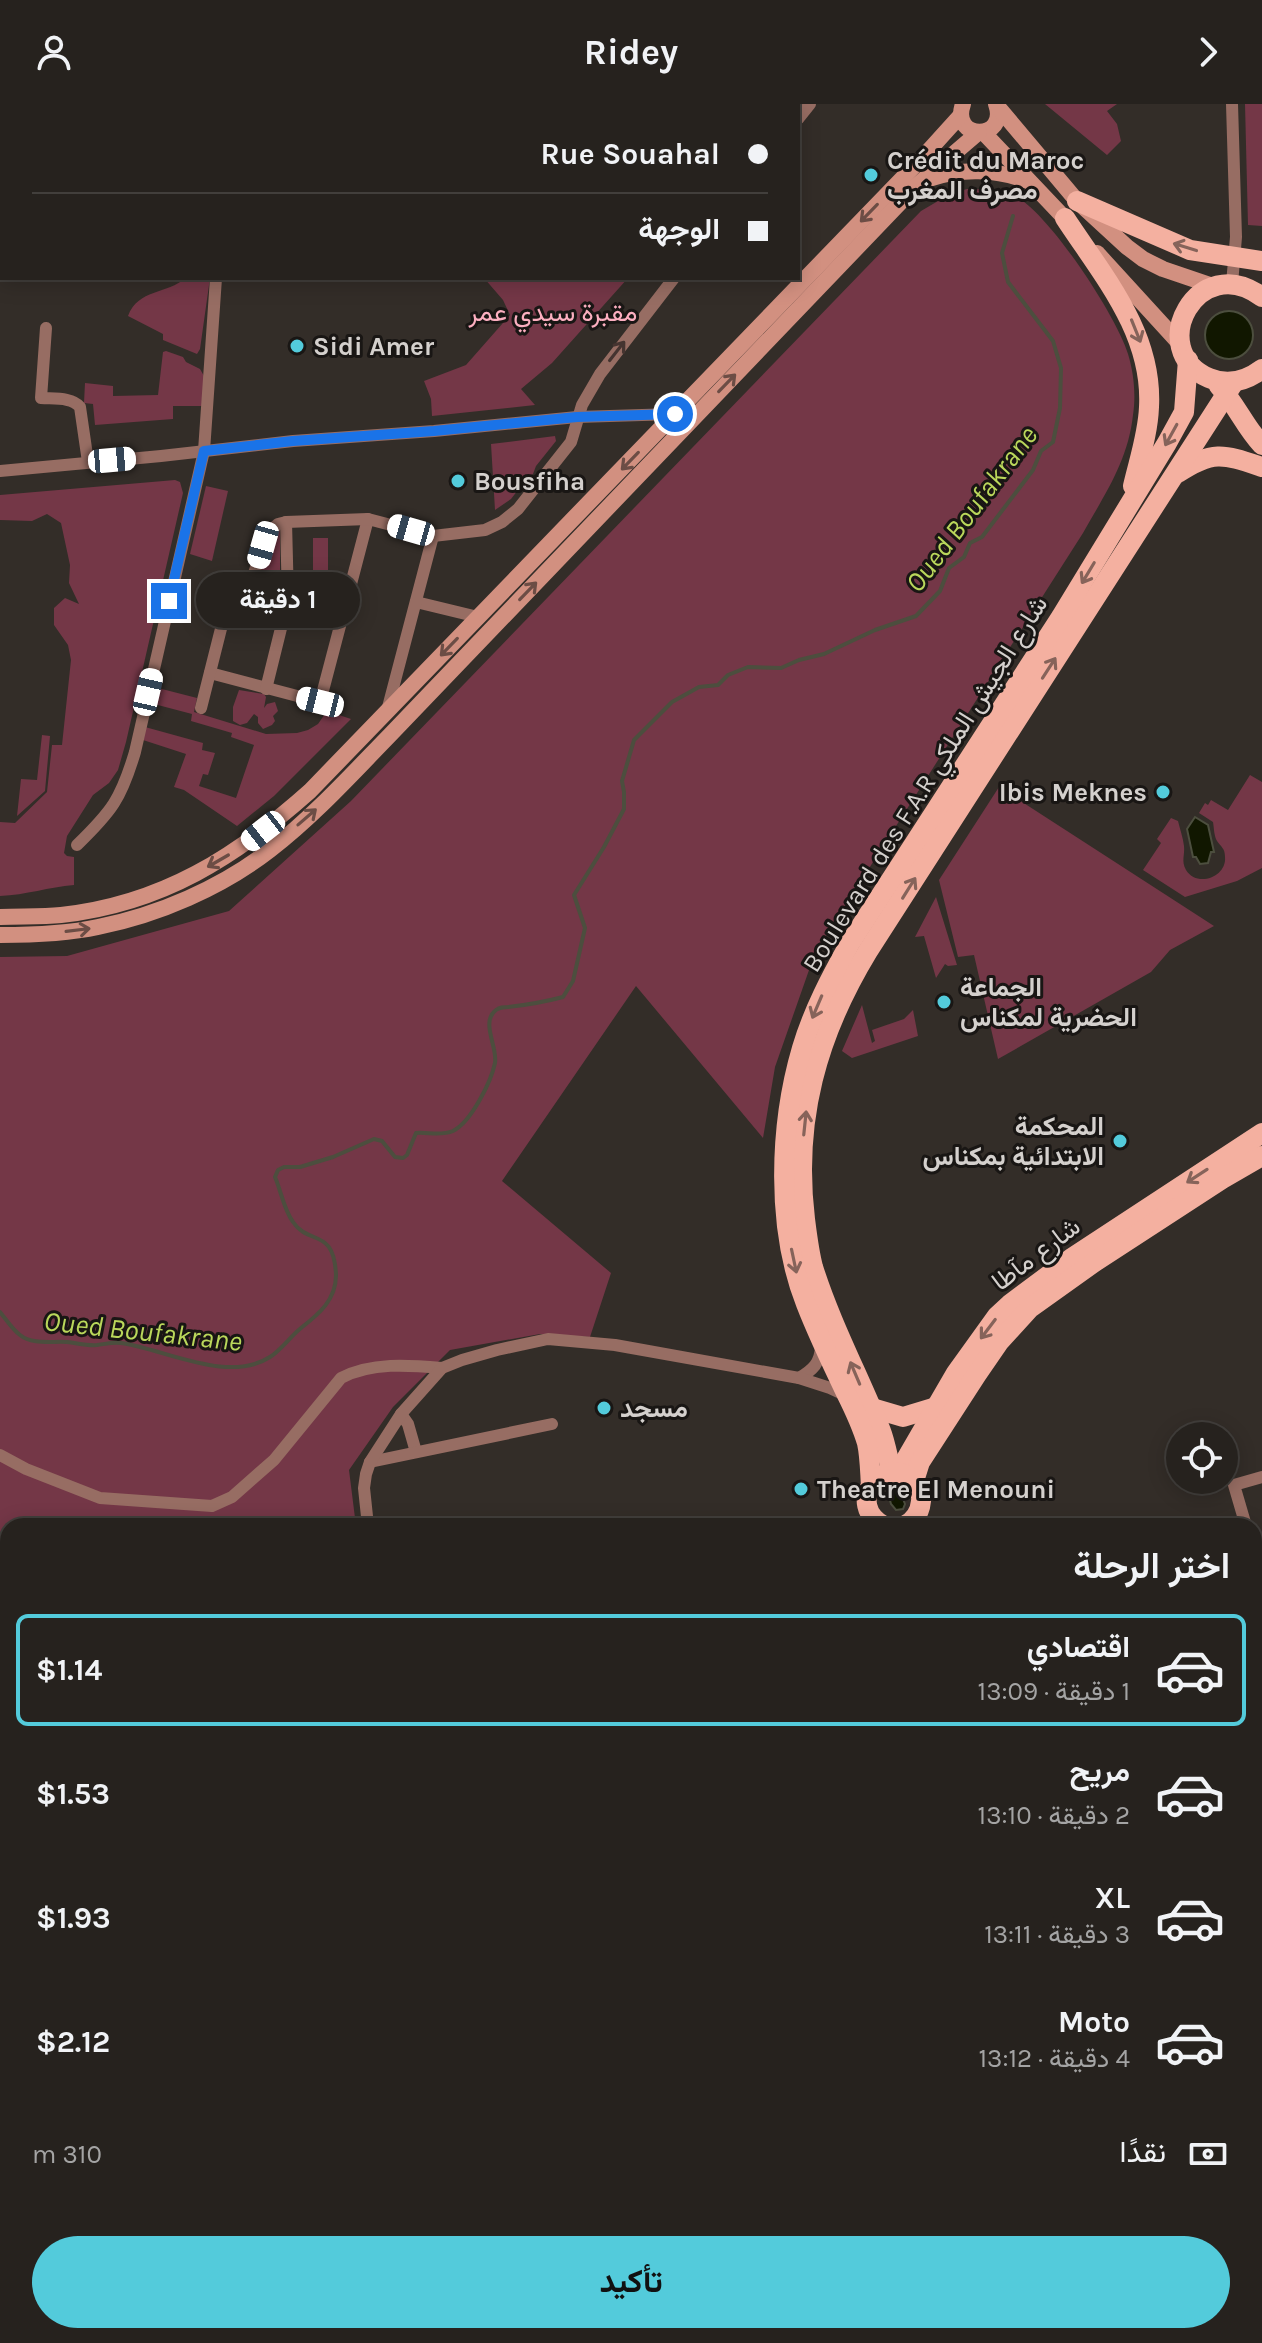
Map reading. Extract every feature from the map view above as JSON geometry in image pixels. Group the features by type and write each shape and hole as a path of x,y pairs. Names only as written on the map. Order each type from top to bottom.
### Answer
{"main road":[{"path":"0,935 95,928 125,921 194,895 270,851 324,803 916,186 981,132 994,125 999,113 997,106"},
{"path":"997,106 1047,166 1141,344 1147,366 1150,408 1128,506"},
{"path":"0,917 61,915 119,904 167,888 213,865 279,819 310,791 922,158 959,109 969,129 981,132 1033,183 1143,259 1163,269 1254,290 1262,297"},
{"path":"916,186 932,178 973,171 1012,175 1033,183"},
{"path":"1071,209 1179,246 1262,261"},
{"path":"1071,209 1197,371 1225,386 1250,433 1262,445"},
{"name":"Boulevard des F.A.R شارع الجيش الملكي","path":"872,1518 866,1500 871,1486 867,1444 805,1301 795,1266 785,1195 784,1152 788,1118 805,1037 827,985 850,943 1061,617 1184,412 1184,353 1179,331 1189,303 1200,293 1227,285 1262,268"},
{"path":"1225,386 1249,378 1262,369"},
{"name":"Boulevard des F.A.R شارع الجيش الملكي","path":"914,1518 921,1495 901,1475 881,1433 812,1264 801,1185 802,1147 809,1095 819,1054 850,982 1175,475 1225,386"},
{"path":"1175,475 1198,460 1218,456 1262,467"},
{"name":"شارع مآطا","path":"901,1475 936,1407 997,1316 1073,1257 1262,1133"},
{"path":"871,1486 883,1475 901,1475 920,1462 999,1342 1030,1308 1096,1261 1262,1156"},
{"path":"869,1407 903,1417 936,1407"}],"street":[{"path":"1227,285 1235,258 1236,237 1232,104"},
{"path":"77,845 116,803 127,778 204,451 216,280"},
{"path":"201,708 230,593 252,580 266,535 278,524 368,519 433,536 485,530 502,522 518,509 571,442 587,394 672,280"},
{"path":"46,328 41,398 70,400 80,407 88,462"},
{"path":"0,471 293,441 577,417 675,414"},
{"path":"351,584 368,519"},
{"path":"266,689 288,600 286,522"},
{"path":"387,711 433,536"},
{"path":"416,602 478,617"},
{"path":"210,673 320,702 345,607"},
{"path":"0,1455 26,1469 100,1498 212,1506 232,1497 274,1460 341,1378 355,1371 375,1367 442,1368 497,1350 548,1339 615,1345 799,1378 848,1397"},
{"path":"799,1378 816,1366 820,1358 821,1339"},
{"path":"367,1518 364,1488 370,1462 401,1414 442,1368"},
{"path":"401,1414 408,1424 416,1452"},
{"path":"370,1462 552,1424"},
{"path":"1244,1518 1234,1485 1262,1477"}],"green space":[{"path":"1045,104 1117,104 1107,111 1117,124 1121,141 1107,155"},
{"path":"1245,104 1262,104 1262,226 1248,225"},
{"path":"967,189 986,189 1015,196 1046,223 1063,244 1097,292 1128,354 1134,392 1130,432 1114,477 1083,533 815,953 775,1067 763,1138 636,986 502,1181 611,1273 590,1337 540,1334 450,1350 393,1407 349,1470 355,1518 0,1518 0,957 67,956 229,911 351,801 921,211 950,194"},
{"path":"183,280 210,280 197,354 163,340 163,334 128,316 146,296"},
{"name":"مقبرة سيدي عمر","path":"486,280 626,280 552,363 521,389 535,405 432,416 431,399 424,381 466,365 510,315 503,300"},
{"path":"163,352 183,357 200,369 204,376 203,406 173,406 173,419 95,425 93,404 84,403 85,383 113,386 113,396 158,395"},
{"path":"555,436 556,441 533,474 511,499 495,510 491,444"},
{"path":"180,482 183,493 118,770 109,783 93,795 67,836 64,853 74,857 74,885 0,896 0,822 15,823 47,792 52,745 62,745 71,660 68,645 54,625 54,608 65,598 79,604 69,583 70,565 61,523 47,514 32,521 0,520 0,495"},
{"path":"206,486 228,491 212,561 190,554"},
{"path":"280,530 280,576 275,581 258,582 269,542"},
{"path":"313,538 328,538 328,576 313,576"},
{"path":"158,688 197,698 194,712 266,734 308,730 318,724 327,711 351,719 274,796 237,826 184,790 174,787 186,754 143,740 145,727 203,743 202,750 215,753 208,775 203,774 199,786 236,798 254,745 231,737 232,733 191,721 192,714 154,704"},
{"path":"239,690 264,694 264,708 275,702 278,711 273,716 275,721 272,725 263,729 254,714 247,723 240,725 233,721 233,707"},
{"path":"42,735 50,736 45,791 17,816 21,779 37,780"},
{"path":"1250,775 1262,782 1262,868 1237,881 1185,897 1143,870 1161,843 1157,839 1171,818 1178,821 1186,870 1197,878 1216,875 1224,864 1224,852 1216,839 1213,822 1199,813 1211,800 1228,810"},
{"path":"999,787 1214,926 1170,950 1151,972 998,1059 974,955 958,957 939,880"},
{"path":"936,897 957,965 945,964 936,978 924,936 915,937"},
{"path":"862,1005 872,1043 875,1041 872,1030 904,1019 913,1010 918,1036 852,1058 842,1051"}],"shaded area":[{"path":"1229,311 1238,312 1246,318 1252,326 1252,344 1246,352 1238,358 1229,359 1220,358 1212,352 1206,344 1205,335 1206,326 1212,318 1220,312"},
{"path":"1195,817 1208,825 1214,852 1211,852 1208,863 1200,864 1193,857 1187,829"},
{"path":"894,1487 899,1489 905,1504 903,1509 896,1510 891,1504 888,1493"}],"waterway":[{"name":"Oued Boufakrane","path":"0,1312 17,1333 30,1340 90,1345 121,1343 196,1362 235,1367 270,1357 320,1312 333,1292 336,1275 334,1260 326,1243 299,1229 290,1217 275,1177 278,1170 333,1157 374,1139 382,1141 395,1157 403,1158 416,1133 453,1131 467,1119 485,1090 495,1063 489,1028 491,1015 502,1007 563,997 573,981 585,928 574,895 624,809 622,781 634,740 672,702 699,687 718,685 728,675 748,667 781,668 824,654 875,630 916,616 940,591 949,568 964,557 970,543 982,537 1033,470 1041,451 1053,442 1060,408 1061,368 1053,341 1008,282 1002,253 1013,216"}],"place":[{"name":"Crédit du Maroc مصرف المغرب","path":"871,175"},
{"name":"Sidi Amer","path":"297,346"},
{"name":"Bousfiha","path":"458,481"},
{"name":"Ibis Meknes","path":"1163,792"},
{"name":"الجماعة الحضرية لمكناس","path":"944,1002"},
{"name":"المحكمة الابتدائية بمكناس","path":"1120,1141"},
{"name":"مسجد","path":"604,1408"},
{"name":"Theatre El Menouni","path":"801,1489"}],"route":[{"path":"169,601 204,451 577,417 675,414"}]}
